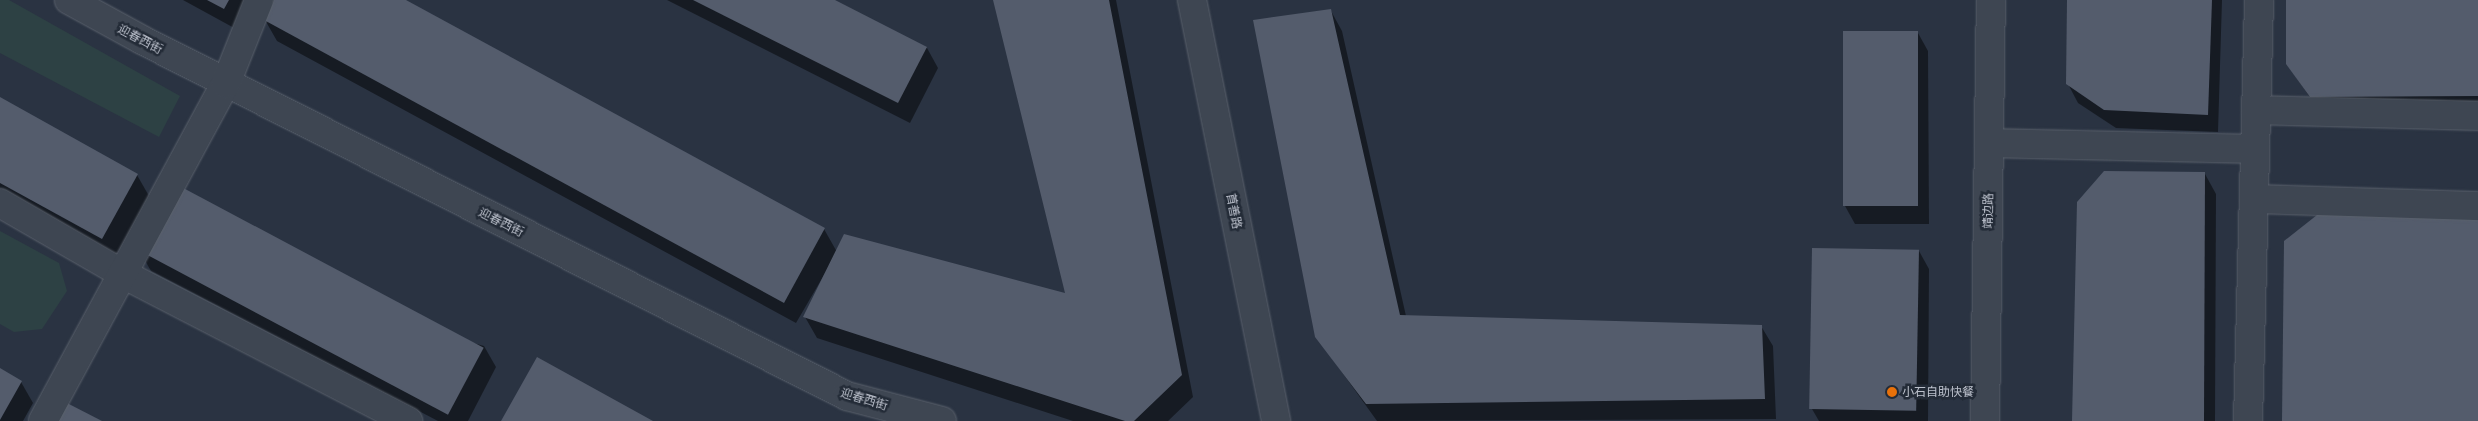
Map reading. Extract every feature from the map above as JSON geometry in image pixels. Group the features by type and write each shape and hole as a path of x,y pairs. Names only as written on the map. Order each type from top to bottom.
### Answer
{"street":[{"name":"迎春西街","path":"69,0 226,83 847,396 942,421"},
{"path":"44,421 226,83 259,0"},
{"name":"首善路","path":"1192,0 1276,421"},
{"name":"靖边路","path":"1985,421 1991,0"},
{"path":"2248,421 2259,0"},
{"path":"2256,110 2478,116"},
{"path":"1989,143 2255,148"},
{"path":"2254,198 2478,206"},
{"path":"0,204 123,274 408,421"}],"green space":[{"path":"0,0 9,0 180,96 159,137 0,53"},
{"path":"0,231 59,263 67,291 42,329 14,332 0,324"}],"building":[{"path":"207,0 229,0 224,9"},
{"path":"274,0 406,0 825,228 784,303 264,20"},
{"path":"693,0 835,0 927,47 898,103"},
{"path":"993,0 1109,0 1182,375 1134,421 1125,421 803,317 844,234 1065,293"},
{"path":"2067,0 2212,0 2208,115 2104,110 2066,84"},
{"path":"2286,0 2478,0 2478,96 2310,97 2286,64"},
{"path":"1331,9 1400,315 1762,325 1765,399 1366,404 1315,337 1253,20"},
{"path":"1843,31 1918,31 1918,206 1843,206"},
{"path":"0,97 138,174 102,239 0,183"},
{"path":"2104,171 2205,172 2204,421 2072,421 2077,202"},
{"path":"172,182 484,348 448,415 136,249"},
{"path":"2317,215 2478,216 2478,421 2282,421 2284,241"},
{"path":"1812,248 1919,250 1916,411 1809,409"},
{"path":"537,357 653,421 501,421"},
{"path":"0,368 22,381 0,420"},
{"path":"65,402 102,421 55,421"}],"place":[{"name":"小石自助快餐","path":"1892,392"}]}
